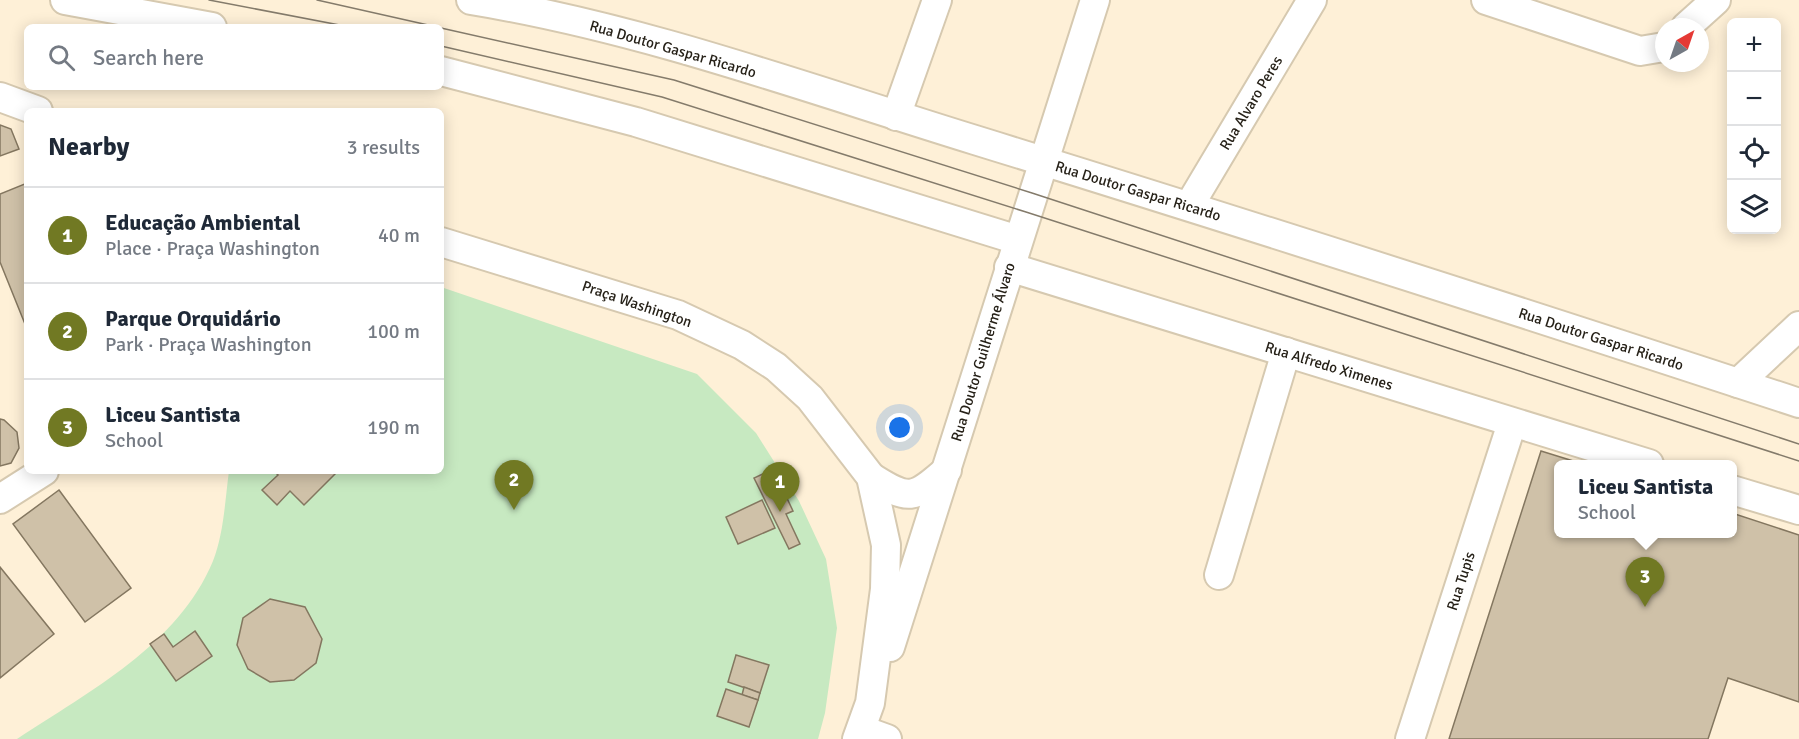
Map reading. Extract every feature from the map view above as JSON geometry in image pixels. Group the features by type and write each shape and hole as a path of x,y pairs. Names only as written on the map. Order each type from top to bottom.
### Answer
{"street":[{"path":"64,0 196,24"},
{"name":"Rua Doutor Gaspar Ricardo","path":"471,0 544,13 664,44 1189,206 1799,403"},
{"path":"896,116 937,0"},
{"name":"Rua Doutor Guilherme Álvaro","path":"870,703 947,470 1009,267 1095,0"},
{"name":"Rua Alvaro Peres","path":"1189,206 1312,0"},
{"path":"1486,0 1640,51 1655,48"},
{"path":"1696,18 1716,0"},
{"path":"444,72 636,122 1018,240"},
{"path":"0,98 29,108"},
{"name":"Praça Washington","path":"444,243 678,315 742,345 776,367 810,398 871,477 886,545 885,589 870,703 869,736"},
{"name":"Rua Alfredo Ximenes","path":"1009,267 1633,460"},
{"path":"1738,383 1799,326"},
{"path":"1219,575 1286,352"},
{"name":"Rua Tupis","path":"1410,739 1512,423"},
{"path":"871,477 892,490 908,495 922,492 947,470"},
{"path":"0,499 39,474"},
{"path":"1737,491 1799,510"}],"green space":[{"path":"444,288 697,374 756,433 799,501 826,559 837,628 825,713 818,739 17,739 102,684 155,642 178,618 198,591 213,561 222,528 229,474 444,474"}],"building":[{"path":"0,125 11,129 19,149 0,156"},
{"path":"24,184 24,322 0,262 0,194"},
{"path":"0,419 17,432 19,448 11,463 0,466"},
{"path":"1541,451 1570,460 1554,460 1554,538 1737,538 1737,515 1799,535 1799,702 1728,678 1708,739 1449,739"},
{"path":"767,472 779,497 785,494 793,511 786,514 800,544 789,549 754,478"},
{"path":"335,474 304,505 290,491 277,505 262,490 278,475"},
{"path":"59,490 131,588 85,622 13,524"},
{"path":"762,500 775,528 738,544 726,517"},
{"path":"0,567 54,634 0,678"},
{"path":"270,599 305,607 322,639 316,663 294,680 270,682 248,669 237,645 243,618"},
{"path":"195,631 212,656 176,681 150,644 164,634 173,647"},
{"path":"736,655 769,665 760,693 728,682"},
{"path":"744,687 760,693 758,700 742,695"},
{"path":"726,689 758,700 749,727 717,716"}],"tram line":[{"path":"209,0 334,24"},
{"path":"317,0 424,24"},
{"path":"444,29 674,80 1032,193 1799,444"},
{"path":"444,47 662,97 1799,461"}],"place":[{"name":"Parque Orquidário","path":"514,510"},
{"name":"Educação Ambiental","path":"780,512"},
{"name":"Liceu Santista","path":"1645,607"}]}
